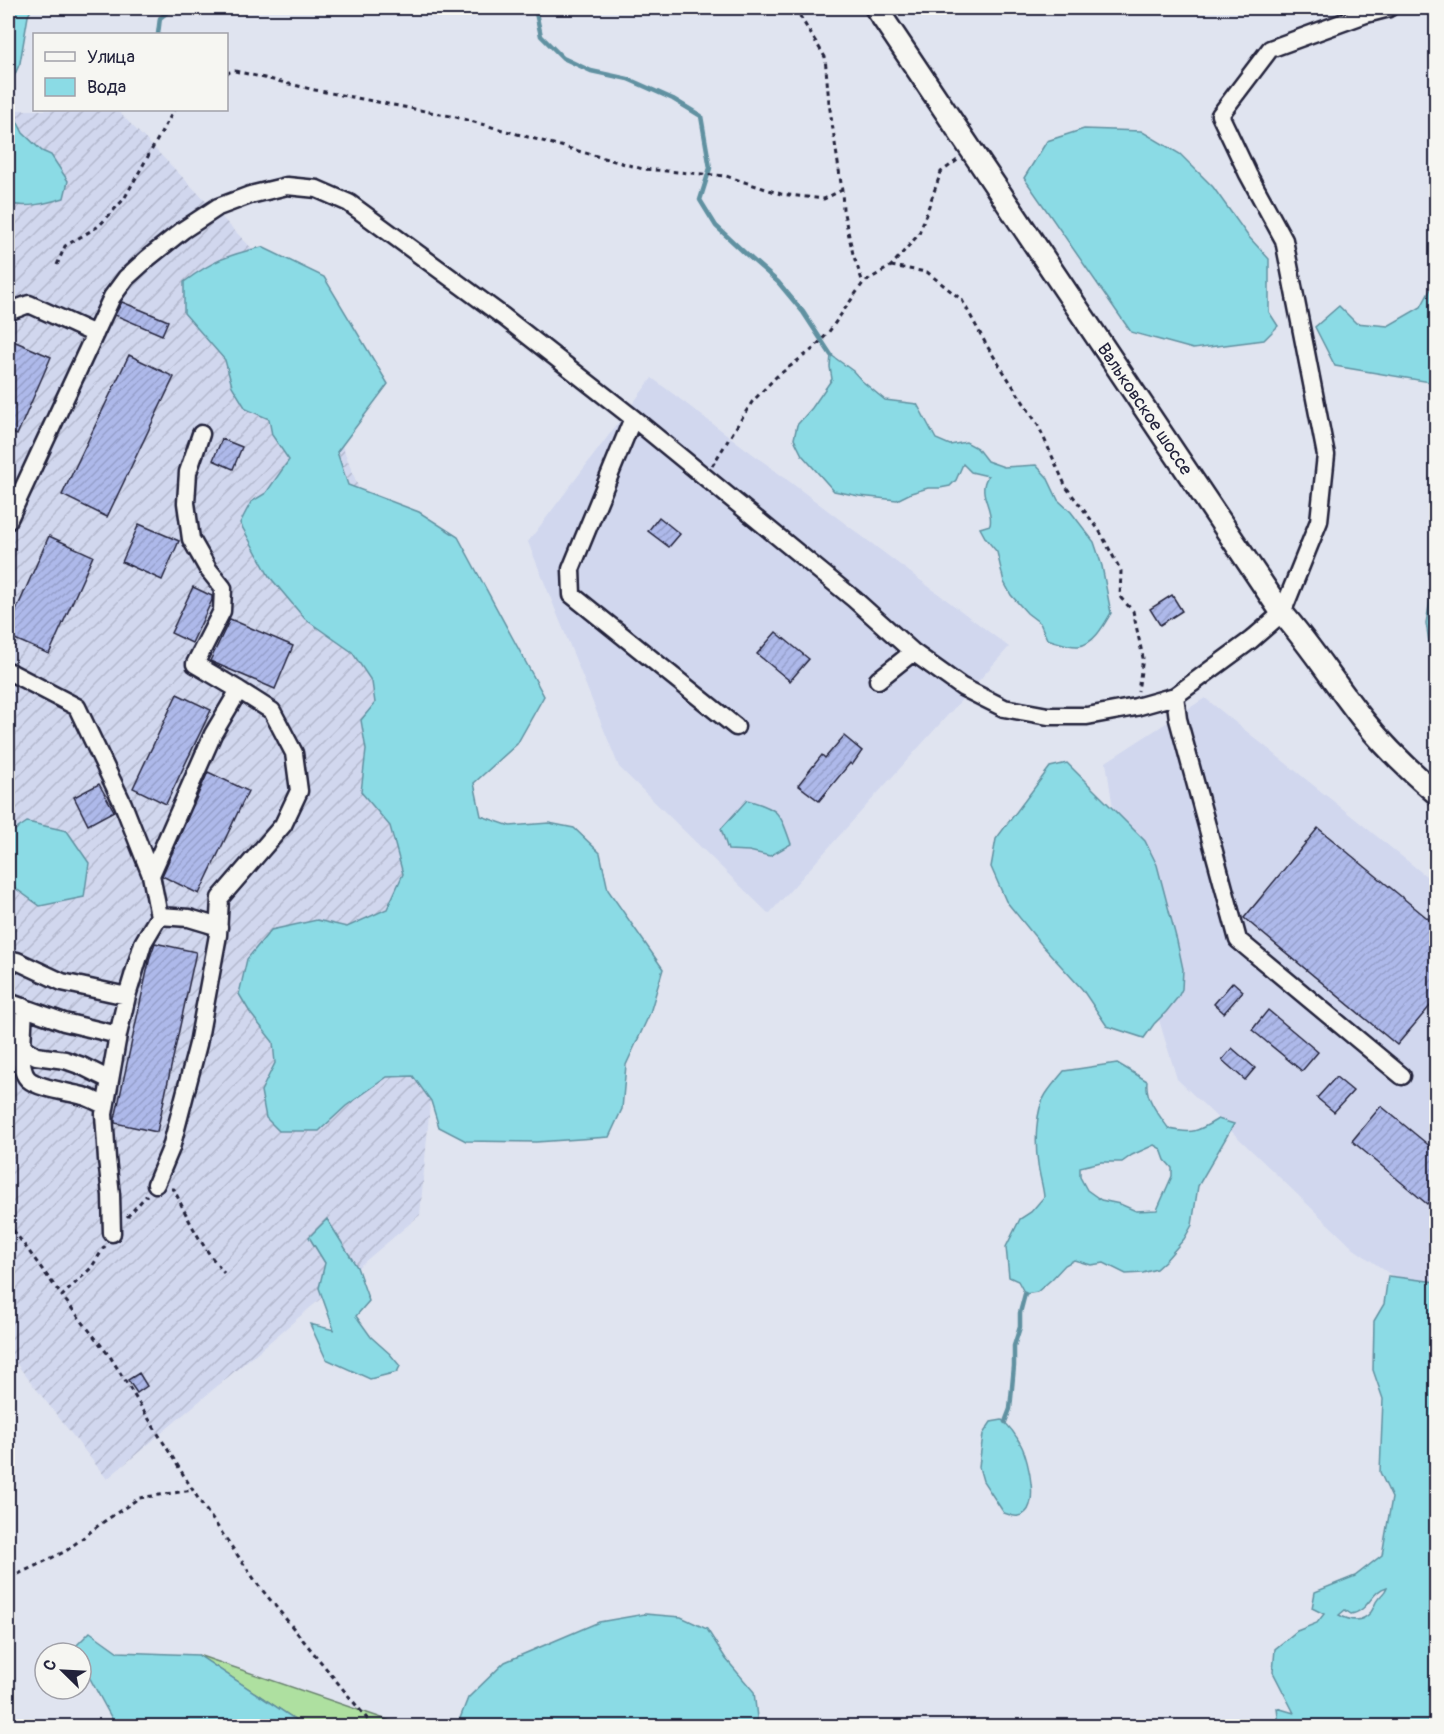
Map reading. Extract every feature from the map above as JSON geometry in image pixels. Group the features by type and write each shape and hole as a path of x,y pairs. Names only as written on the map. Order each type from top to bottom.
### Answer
{"main road":[{"name":"Вальковское шоссе","path":"876,8 1282,613 1302,635 1366,723 1414,775 1437,793"}],"lane":[{"path":"8,521 13,494 112,297 126,278 183,230 218,207 250,195 287,186 317,189 349,203 504,317 633,418 854,599 913,652 962,687 1004,708 1048,716 1087,716 1136,707 1174,696 1251,640 1282,613 1319,521 1326,455 1284,240 1248,174 1220,115 1270,49 1366,14 1389,8"},
{"path":"8,312 29,304 95,334"},
{"path":"633,418 571,569 572,595 736,727"},
{"path":"156,1184 171,1148 198,1044 219,927 220,898 284,825 299,791 294,753 272,711 195,664 222,611 223,588 208,569 191,539 186,503 188,472 201,434"},
{"path":"878,680 913,652"},
{"path":"8,671 77,707 123,804 151,875 159,916 143,943 127,996 105,1106 112,1233"},
{"path":"151,875 213,734 239,690"},
{"path":"1174,696 1178,719 1238,940 1402,1076"},
{"path":"159,916 189,918 219,927"},
{"path":"8,959 62,982 127,996"},
{"path":"105,1106 86,1096 42,1086 28,1079 22,1065 16,1004 64,1022 118,1035"},
{"path":"22,1047 36,1056 65,1060 110,1080"}],"path":[{"path":"795,8 825,57 843,209 853,254 863,283"},
{"path":"228,73 235,71 315,90 456,117 643,169 726,176 781,194 824,199 842,190"},
{"path":"57,265 65,246 99,226 124,199 173,111"},
{"path":"705,477 752,402 776,377 813,349 828,333 863,283 891,266 919,234 941,172 971,150"},
{"path":"891,266 927,272 962,300 987,346 1038,425 1065,487 1100,530 1121,571 1120,597 1133,611 1143,658 1136,707"},
{"path":"62,1296 91,1268 112,1233 156,1184 174,1190 207,1254 224,1273"},
{"path":"8,1223 111,1358 193,1490 259,1586 373,1726"},
{"path":"10,1578 66,1551 99,1524 139,1498 193,1490"}],"shaded area":[{"path":"8,110 118,111 274,271 379,540 464,728 420,1215 107,1479 8,1353"},
{"path":"652,378 1009,647 769,914 619,767 528,542"},
{"path":"1205,698 1436,884 1436,1306 1354,1249 1177,1079 1131,928 1106,762"}],"green space":[{"path":"198,1655 405,1726 305,1726"}],"water":[{"path":"8,8 32,8 28,16 20,63 9,87 9,105 23,133 42,151 51,155 68,181 64,198 36,205 8,203"},
{"path":"1084,129 1141,131 1180,154 1213,187 1248,236 1269,259 1269,312 1278,326 1264,340 1193,349 1131,332 1024,178 1047,141"},
{"path":"262,247 324,277 388,384 337,452 348,485 419,512 458,537 544,696 517,744 474,783 481,816 510,826 549,823 574,828 600,853 608,890 663,969 650,1013 626,1065 622,1109 609,1137 536,1142 466,1141 439,1127 431,1101 413,1076 387,1077 346,1106 319,1131 279,1131 266,1118 261,1091 275,1063 273,1042 239,994 247,959 271,930 317,920 347,927 387,909 403,874 390,826 361,792 366,750 361,720 375,703 372,682 352,652 305,619 269,576 240,523 251,502 266,493 289,460 272,435 269,419 246,409 232,386 225,360 184,313 184,282 221,260"},
{"path":"1436,279 1436,371 1430,382 1335,366 1315,327 1339,306 1356,323 1388,326 1421,307"},
{"path":"831,355 885,400 917,404 936,439 950,445 966,442 977,448 987,461 1004,467 1036,465 1047,477 1058,500 1071,512 1094,542 1102,566 1111,613 1094,638 1079,646 1047,639 1040,623 1027,613 1011,595 1004,582 997,552 980,528 990,525 990,512 984,495 988,476 971,472 963,464 956,480 950,486 928,488 897,500 834,491 802,455 794,439 797,425 832,379"},
{"path":"1436,567 1436,685 1426,623"},
{"path":"1067,763 1145,841 1157,865 1183,969 1182,989 1144,1038 1107,1026 1082,989 1006,901 991,867 996,839 1050,767"},
{"path":"747,800 766,806 777,814 791,844 770,856 749,851 728,850 721,829"},
{"path":"27,822 67,831 89,863 84,897 40,906 8,883 8,835"},
{"path":"1117,1063 1147,1081 1150,1100 1169,1129 1195,1131 1218,1119 1234,1124 1198,1186 1192,1225 1184,1239 1156,1269 1143,1273 1126,1274 1104,1263 1091,1265 1074,1260 1065,1265 1037,1292 1025,1294 1018,1281 1009,1277 1006,1247 1020,1219 1031,1212 1044,1197 1037,1156 1038,1118 1042,1101 1064,1071","holes":["1154,1145 1161,1149 1165,1160 1172,1168 1172,1176 1157,1210 1136,1211 1120,1204 1101,1200 1087,1190 1080,1177 1080,1167 1101,1162 1122,1162"]},
{"path":"327,1219 357,1267 369,1301 356,1316 371,1337 400,1366 397,1372 370,1379 326,1359 310,1324 334,1330 319,1288 325,1263 309,1237"},
{"path":"1388,1276 1436,1282 1436,1726 1279,1726 1277,1708 1294,1713 1273,1672 1275,1649 1297,1631 1317,1623 1324,1614 1312,1608 1315,1592 1355,1576 1382,1555 1392,1498 1380,1472 1383,1399 1373,1370 1374,1321 1384,1304","holes":["1387,1587 1371,1612 1364,1618 1352,1620 1339,1615 1345,1610 1351,1614 1357,1612 1377,1592"]},
{"path":"1002,1420 1020,1443 1030,1474 1030,1506 1025,1513 1018,1516 1004,1513 983,1481 979,1467 983,1434 991,1422"},
{"path":"645,1614 681,1617 707,1629 726,1659 754,1692 758,1726 457,1726 468,1698 505,1662 599,1622"},
{"path":"90,1632 118,1652 198,1655 305,1726 116,1726 93,1684 93,1641 81,1641"}],"building":[{"path":"122,302 168,321 162,335 115,315"},
{"path":"11,340 51,357 17,435 8,431 8,349"},
{"path":"129,355 174,377 107,517 62,495"},
{"path":"222,439 242,447 233,469 213,460"},
{"path":"659,517 680,534 669,547 648,531"},
{"path":"139,524 179,541 162,580 122,562"},
{"path":"49,536 93,556 49,654 8,636 8,629"},
{"path":"193,587 212,596 212,600 192,643 171,633"},
{"path":"1172,595 1182,611 1160,625 1150,609"},
{"path":"230,619 293,646 275,689 210,661"},
{"path":"776,632 809,659 790,681 757,654"},
{"path":"177,694 211,710 166,804 133,788"},
{"path":"844,736 862,751 819,801 798,785 822,755 825,758"},
{"path":"208,772 248,791 199,894 162,876"},
{"path":"99,784 114,811 88,825 74,797"},
{"path":"1318,828 1437,926 1437,998 1397,1045 1244,918"},
{"path":"155,943 196,952 157,1132 115,1123 150,957"},
{"path":"1233,982 1243,991 1224,1013 1214,1004"},
{"path":"1268,1010 1318,1052 1302,1071 1252,1030"},
{"path":"1232,1048 1255,1068 1245,1080 1222,1060"},
{"path":"1336,1077 1353,1091 1334,1112 1317,1098"},
{"path":"1381,1106 1437,1152 1437,1192 1427,1204 1352,1141"},
{"path":"139,1373 147,1386 137,1393 128,1380"}],"waterway":[{"path":"158,33 160,18 173,8"},
{"path":"535,8 541,36 563,58 591,71 628,79 673,99 701,116 710,168 700,200 716,226 778,282 803,312 831,355"},
{"path":"1005,1422 1010,1409 1014,1346 1020,1327 1020,1313 1025,1294"}]}
